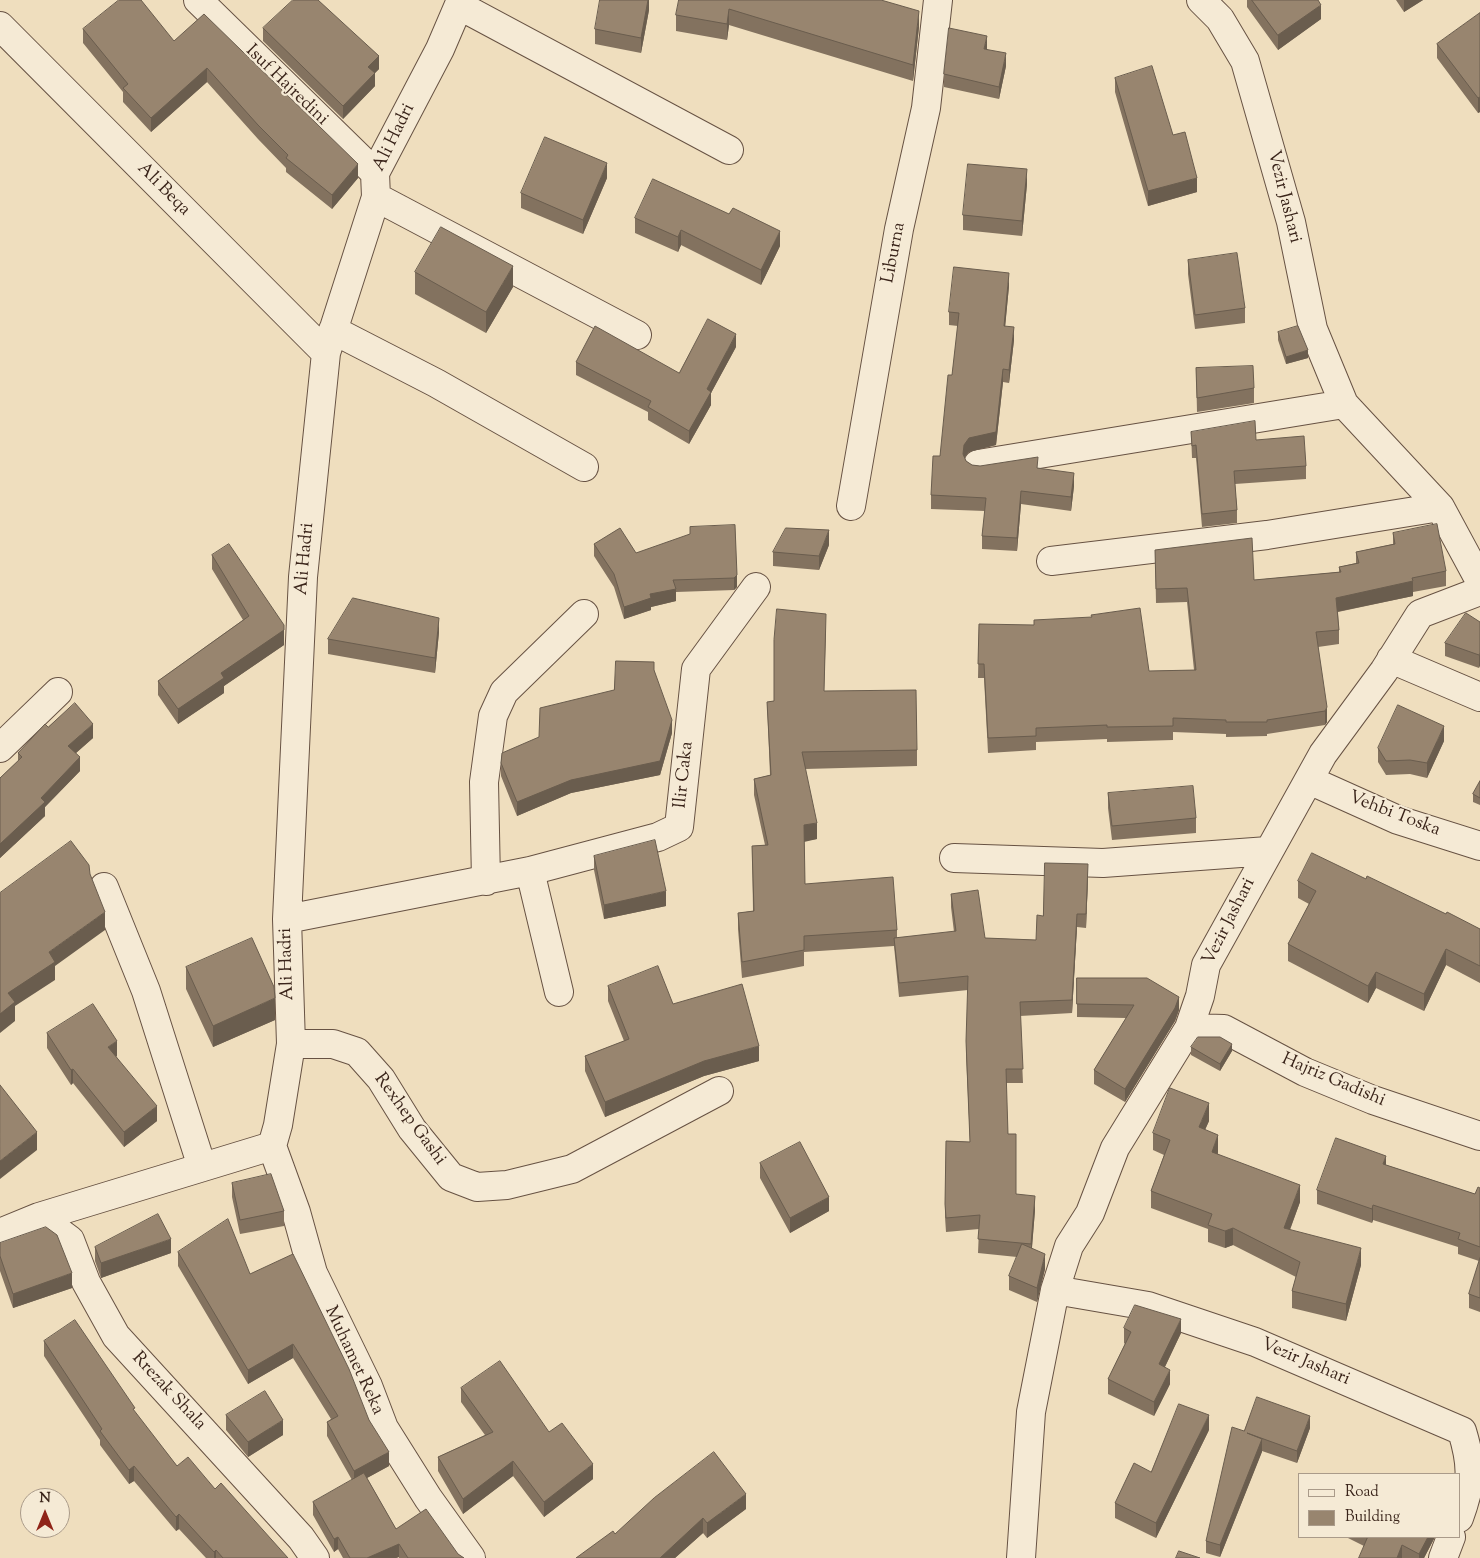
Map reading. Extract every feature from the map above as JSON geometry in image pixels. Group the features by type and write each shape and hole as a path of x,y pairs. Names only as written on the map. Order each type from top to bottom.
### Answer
{"street":[{"name":"Isuf Hajredini","path":"198,0 375,185 637,335"},
{"name":"Liburna","path":"851,506 899,229 926,108 938,0"},
{"name":"Vezir Jashari","path":"1201,0 1220,19 1246,61 1291,222 1313,329 1344,404 1440,507 1480,581"},
{"name":"Ali Hadri","path":"272,1146 278,1125 291,1044 287,919 303,578 329,341 375,185 460,3"},
{"path":"460,3 729,150"},
{"name":"Ali Beqa","path":"0,26 329,341 436,383 584,467"},
{"path":"978,464 1344,404"},
{"path":"1051,561 1267,535 1440,507"},
{"name":"Ilir Caka","path":"287,919 530,871 658,837 679,827 696,669 756,587"},
{"name":"Vezir Jashari","path":"1021,1558 1031,1412 1056,1290 1069,1246 1090,1214 1115,1148 1189,1028 1200,996 1206,965 1323,754 1391,659 1420,614 1480,591"},
{"path":"486,881 484,782 493,716 504,692 584,614"},
{"path":"1391,659 1480,697"},
{"path":"0,748 58,692"},
{"name":"Vehbi Toska","path":"1309,780 1398,820 1480,846"},
{"name":"Vezir Jashari","path":"954,858 1104,863 1268,851"},
{"path":"530,871 559,992"},
{"path":"104,887 146,991 202,1167"},
{"name":"Hajriz Gadishi","path":"1189,1028 1224,1029 1305,1072 1373,1100 1480,1136"},
{"name":"Rexhep Gashi","path":"291,1044 333,1044 357,1052 381,1079 412,1129 451,1177 477,1187 507,1185 572,1169 719,1091"},
{"path":"0,1233 38,1217 272,1146"},
{"name":"Muhamet Reka","path":"272,1146 296,1212 313,1274 368,1386 384,1428 428,1498 471,1558"},
{"name":"Rrezak Shala","path":"38,1217 70,1240 86,1282 116,1336 301,1538 315,1558"},
{"name":"Vezir Jashari","path":"1056,1290 1148,1306 1255,1342 1462,1430 1471,1458 1468,1494 1460,1515"},
{"path":"1443,1558 1452,1538"}],"building":[{"path":"119,0 141,0 174,41 204,14 358,164 332,195 286,158 288,155 258,125 207,68 151,118 123,88 128,84 83,29"},
{"path":"293,0 318,0 379,56 368,67 375,73 343,106 263,28"},
{"path":"600,0 648,0 641,38 595,29"},
{"path":"679,0 881,0 919,11 913,65 729,9 727,24 676,15"},
{"path":"1252,0 1318,0 1321,5 1278,35"},
{"path":"1480,13 1480,97 1478,98 1437,44"},
{"path":"949,28 987,36 984,49 1006,53 999,87 944,74"},
{"path":"1152,66 1173,135 1185,132 1197,178 1148,191 1115,78"},
{"path":"545,137 607,163 583,220 521,193"},
{"path":"968,164 1027,169 1022,221 963,215"},
{"path":"653,179 729,214 733,208 780,231 761,270 681,230 678,237 635,218"},
{"path":"441,227 513,266 486,312 415,272"},
{"path":"1237,253 1245,308 1195,315 1188,260"},
{"path":"954,267 1009,273 1004,326 1014,327 1009,370 1003,369 996,432 969,438 964,445 963,454 966,461 972,465 980,466 1038,457 1037,468 1074,473 1071,497 1021,491 1017,538 982,536 986,498 931,495 933,456 940,456 948,375 952,375 959,313 949,312"},
{"path":"708,319 736,334 707,389 711,392 689,431 648,407 651,401 576,362 595,326 679,373"},
{"path":"1298,326 1308,350 1286,357 1278,332"},
{"path":"1253,366 1254,388 1197,398 1196,368"},
{"path":"1255,421 1256,440 1304,436 1306,466 1234,471 1237,510 1202,514 1196,445 1192,446 1191,432"},
{"path":"1437,524 1446,571 1412,578 1413,581 1336,598 1339,630 1316,632 1327,707 1325,711 1267,720 1267,722 1226,722 1226,720 1173,718 1173,726 1107,727 1107,725 1036,728 1036,736 988,738 984,664 978,664 979,624 1034,625 1034,620 1092,617 1091,615 1140,608 1149,671 1196,670 1187,588 1156,589 1155,550 1252,538 1254,580 1341,572 1339,567 1359,563 1356,552 1395,544 1393,533"},
{"path":"735,525 737,575 734,578 673,580 676,589 650,594 651,598 624,607 614,574 594,544 620,528 636,553 690,534 690,527"},
{"path":"786,528 829,530 819,556 773,552"},
{"path":"229,544 284,625 284,630 221,673 224,678 178,709 158,681 249,616 212,555"},
{"path":"353,598 439,618 435,658 328,639"},
{"path":"777,609 826,614 824,691 916,690 917,750 802,752 817,823 804,825 805,884 893,877 897,930 804,936 804,950 742,962 738,913 754,911 752,846 768,845 754,779 771,775 767,702 774,701 774,640"},
{"path":"1466,613 1480,622 1479,655 1445,643"},
{"path":"616,661 654,662 654,670 672,720 660,761 571,780 517,802 501,763 502,753 539,737 540,708 614,690"},
{"path":"75,703 93,724 68,746 80,757 41,798 45,802 0,844 0,778 22,757 18,753 45,724 48,727"},
{"path":"1398,705 1444,726 1427,763 1410,760 1386,761 1378,748"},
{"path":"1480,781 1480,798 1473,794"},
{"path":"1193,786 1196,818 1112,826 1108,793"},
{"path":"655,840 666,891 604,905 594,856"},
{"path":"71,841 89,865 90,874 105,912 49,952 55,962 8,993 15,1002 0,1014 0,893"},
{"path":"1312,853 1366,879 1367,876 1446,914 1447,912 1480,929 1480,966 1446,949 1424,994 1376,972 1368,986 1288,944 1316,891 1298,881"},
{"path":"1045,863 1088,864 1086,914 1077,914 1072,1000 1020,1002 1023,1069 1006,1069 1008,1134 1016,1134 1016,1194 1035,1196 1031,1244 978,1239 980,1215 946,1218 945,1204 946,1141 970,1142 966,1041 968,976 899,983 894,938 956,931 951,894 978,890 985,938 1036,940 1037,915 1043,916"},
{"path":"252,938 274,987 275,998 213,1026 186,967"},
{"path":"658,966 673,1004 742,984 759,1046 704,1061 605,1102 585,1056 629,1039 608,986"},
{"path":"1077,978 1147,978 1179,997 1175,1008 1125,1089 1094,1070 1134,1005 1077,1004"},
{"path":"93,1004 117,1041 108,1047 157,1106 124,1132 73,1069 71,1070 47,1033"},
{"path":"1198,1037 1220,1037 1232,1044 1220,1064 1191,1047"},
{"path":"0,1085 37,1132 0,1161"},
{"path":"1170,1088 1209,1103 1199,1127 1218,1135 1212,1152 1300,1185 1284,1228 1361,1248 1346,1304 1292,1291 1300,1262 1233,1228 1225,1231 1208,1225 1212,1214 1151,1191 1170,1140 1153,1133"},
{"path":"1336,1138 1386,1156 1383,1164 1475,1194 1478,1187 1480,1188 1480,1247 1458,1239 1460,1233 1373,1205 1372,1209 1317,1190"},
{"path":"800,1142 829,1197 790,1218 760,1163"},
{"path":"271,1174 284,1211 240,1220 232,1183"},
{"path":"158,1214 171,1239 101,1263 95,1247"},
{"path":"228,1219 250,1274 293,1254 349,1369 369,1420 389,1452 354,1471 327,1422 338,1416 293,1344 248,1370 178,1252"},
{"path":"46,1227 57,1235 72,1273 13,1294 0,1256 0,1243"},
{"path":"1022,1244 1045,1254 1037,1288 1009,1276"},
{"path":"1480,1258 1480,1298 1469,1294"},
{"path":"1135,1305 1181,1319 1159,1364 1170,1370 1154,1402 1108,1379 1131,1332 1124,1328"},
{"path":"75,1320 135,1408 133,1409 177,1466 188,1457 215,1489 221,1483 288,1558 223,1558 216,1550 214,1552 179,1514 176,1517 134,1466 129,1470 100,1431 102,1429 44,1341"},
{"path":"500,1361 549,1432 562,1423 593,1464 544,1502 513,1461 463,1499 438,1457 493,1432 461,1388"},
{"path":"265,1391 283,1420 248,1442 226,1415"},
{"path":"1257,1397 1310,1416 1297,1451 1247,1433 1262,1439 1220,1545 1206,1541 1232,1427 1244,1431"},
{"path":"1179,1404 1209,1415 1156,1523 1115,1503 1134,1463 1151,1472"},
{"path":"714,1452 746,1494 707,1523 703,1518 660,1558 576,1558 613,1531 615,1534 654,1498"},
{"path":"364,1473 396,1529 426,1509 458,1554 464,1558 408,1558 399,1544 367,1558 350,1558 338,1537 334,1539 313,1502"},
{"path":"1368,1538 1427,1538 1419,1554 1402,1545 1397,1558 1359,1558"},
{"path":"1179,1551 1200,1558 1176,1558"}]}
